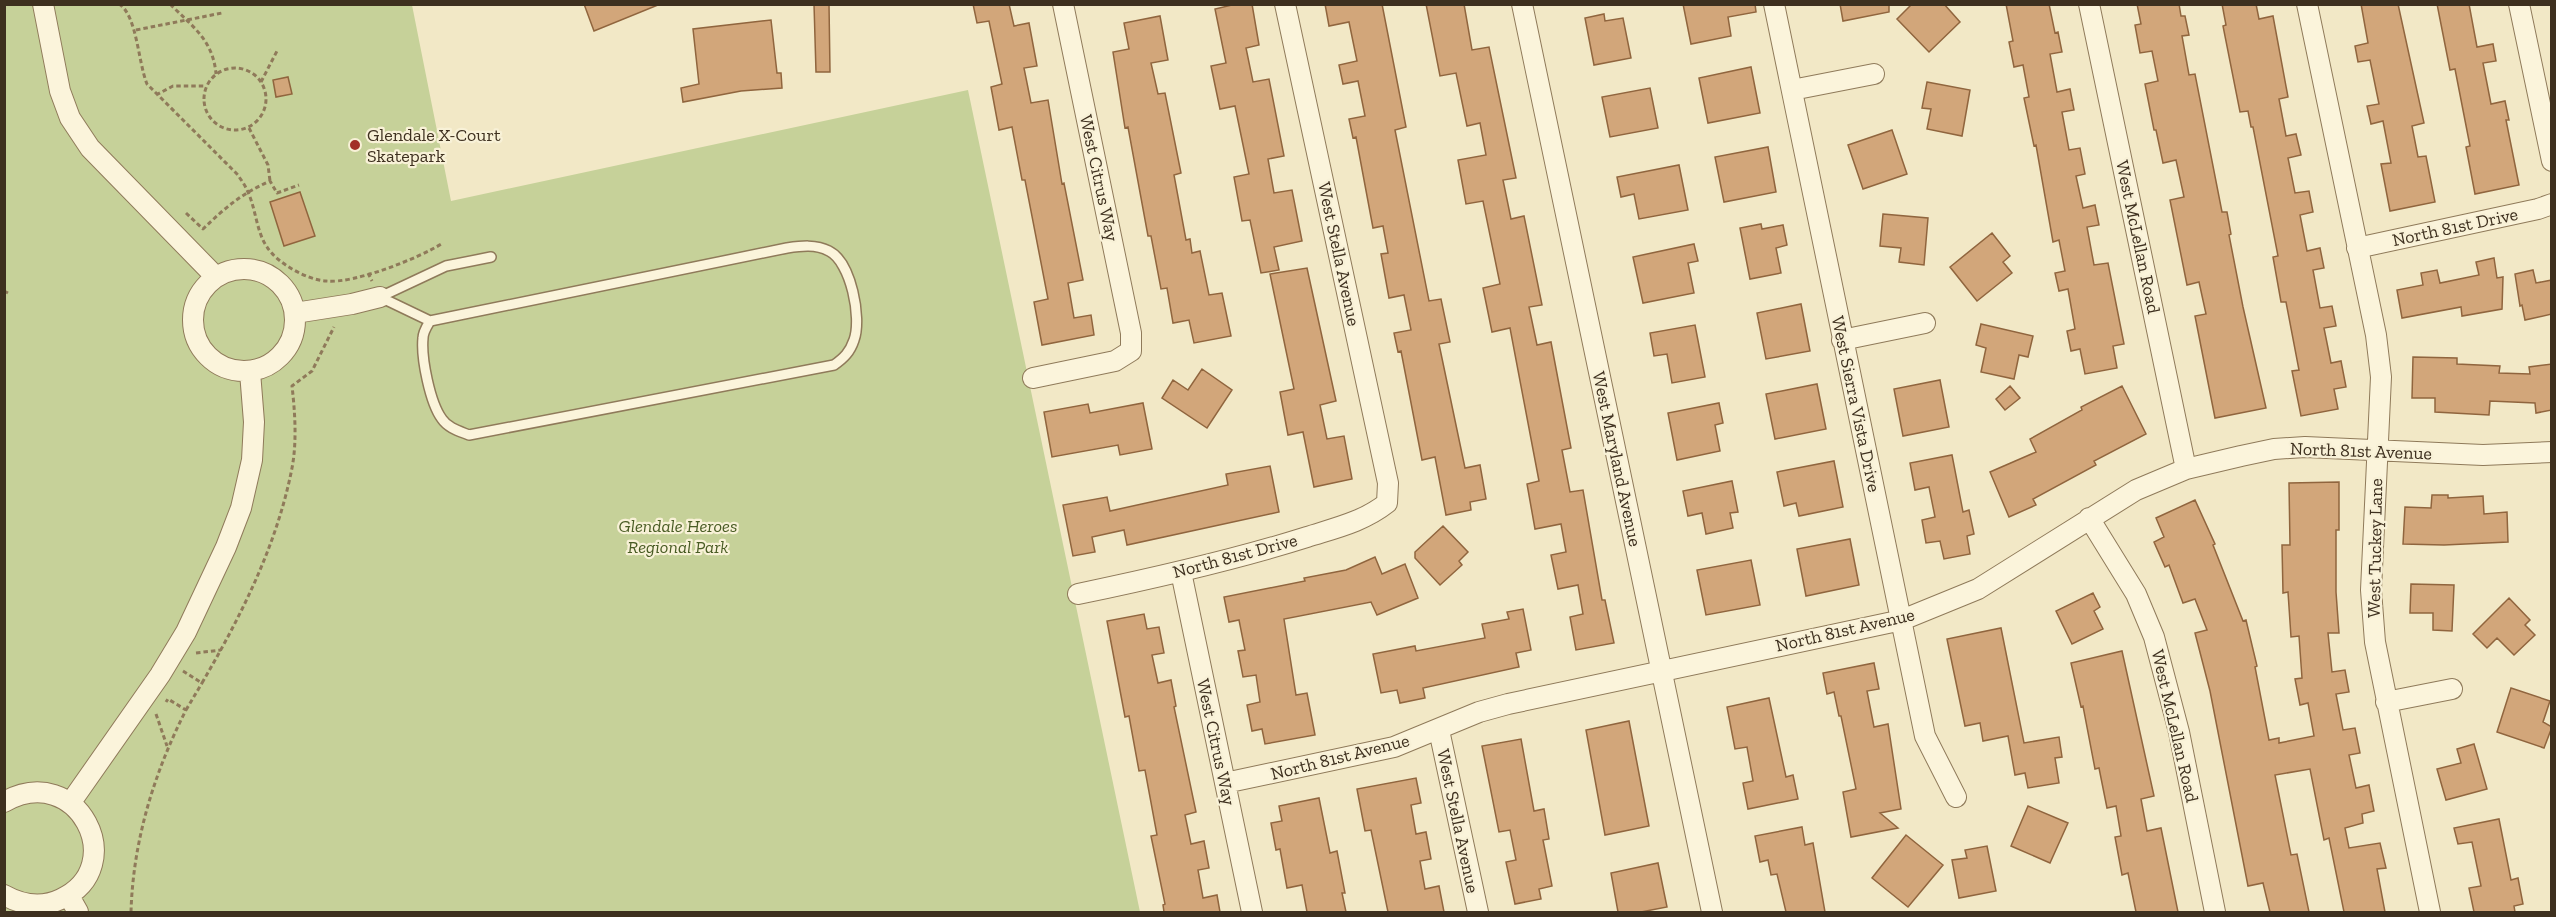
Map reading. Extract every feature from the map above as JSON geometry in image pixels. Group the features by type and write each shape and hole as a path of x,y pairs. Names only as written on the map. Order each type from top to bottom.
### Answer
{"street":[{"path":"43,4 60,92 70,118 90,148 216,278"},
{"name":"West Stella Avenue","path":"1285,4 1388,483 1387,503"},
{"name":"West Maryland Avenue","path":"1522,4 1713,912"},
{"name":"West Sierra Vista Drive","path":"1774,4 1925,736 1956,797"},
{"name":"West McLellan Road","path":"2089,4 2186,469"},
{"name":"West Tuckey Lane","path":"2307,4 2376,335 2381,377 2371,590 2375,642 2430,912"},
{"path":"2519,4 2552,160"},
{"name":"West Citrus Way","path":"1033,378 1115,361 1131,351 1131,333 1065,5"},
{"path":"1792,90 1874,74"},
{"name":"North 81st Drive","path":"2357,248 2552,204"},
{"path":"249,269 265,273 279,283 289,296 295,313 295,329 289,345 279,358 266,367 250,372 233,371 217,364 204,353 196,338 193,321 195,304 204,289 216,278 232,270 249,269"},
{"path":"295,313 380,297"},
{"path":"1842,340 1925,323"},
{"path":"71,802 160,675 186,632 226,547 241,508 252,460 254,422 250,372"},
{"name":"North 81st Avenue","path":"1225,783 1394,747 1479,712 1508,704 1902,620 1978,589 2136,490 2186,469 2274,449 2305,447 2483,455 2552,452"},
{"name":"North 81st Drive","path":"1078,594 1251,554 1370,516 1387,503"},
{"name":"West McLellan Road","path":"2089,518 2136,594 2154,637 2180,732 2215,912"},
{"name":"West Citrus Way","path":"1181,572 1252,912"},
{"path":"2386,702 2452,689"},
{"name":"West Stella Avenue","path":"1439,730 1478,912"},
{"path":"4,802 18,794 36,791 55,794 71,802 84,816 91,832 94,850 91,867 73,904 21,903 4,895"}],"lane":[{"path":"380,297 430,321 787,248 815,246 828,250 840,259 847,272 858,323 855,339 847,355 834,365 547,422 469,435 453,430 442,420 434,405 423,353 423,335 430,321"},
{"path":"380,297 446,266 491,257"}],"path":[{"path":"119,4 124,6 135,30 141,68 147,84 238,175 248,191 267,248 303,276 326,281 348,279 402,262 444,243"},
{"path":"170,4 210,46 216,74"},
{"path":"135,30 222,13"},
{"path":"261,82 278,49"},
{"path":"230,68 241,68 253,73 261,82 266,95 266,106 262,116 249,128 237,131 226,130 211,120 204,102 206,86 216,74 230,68"},
{"path":"156,95 173,86 192,84 206,86"},
{"path":"249,128 268,165 270,181 277,193 298,185"},
{"path":"186,213 203,229 233,200 270,181"},
{"path":"131,912 140,836 167,747 236,624 280,516 292,466 295,412 292,386 312,370 332,328 340,326"},
{"path":"191,653 221,650"},
{"path":"187,662 183,671 202,683"},
{"path":"151,721 168,699 186,710"},
{"path":"156,714 167,747"}],"green space":[{"name":"Glendale Heroes Regional Park","path":"5,5 412,5 451,201 968,90 1140,912 5,912"}],"building":[{"path":"584,4 657,4 658,5 594,31"},
{"path":"814,4 829,4 830,72 816,72"},
{"path":"973,4 1009,4 1014,26 1029,23 1037,66 1024,68 1031,103 1048,100 1062,184 1064,183 1083,280 1068,283 1074,318 1091,315 1094,335 1042,345 1034,302 1048,299 1025,180 1022,180 1012,127 999,130 991,87 1002,84 989,21 977,23"},
{"path":"1236,4 1252,4 1259,45 1246,48 1253,82 1269,79 1284,156 1268,159 1274,193 1292,190 1302,241 1274,247 1279,270 1261,273 1250,220 1242,221 1234,177 1249,174 1235,106 1220,109 1211,66 1226,63 1215,9"},
{"path":"1325,4 1382,4 1406,127 1395,130 1429,301 1441,299 1450,342 1439,344 1465,468 1480,465 1486,499 1470,502 1471,510 1446,515 1435,457 1422,460 1401,351 1398,352 1394,333 1411,330 1404,295 1389,298 1381,254 1388,253 1383,226 1373,228 1356,137 1353,138 1349,119 1365,116 1358,81 1343,84 1339,65 1357,61 1349,22 1329,26"},
{"path":"1426,4 1464,4 1472,50 1489,47 1516,178 1503,180 1511,219 1524,216 1542,305 1529,307 1537,345 1551,342 1571,448 1562,450 1570,492 1583,490 1602,600 1605,600 1614,643 1576,650 1570,617 1583,614 1578,585 1558,589 1551,555 1566,552 1561,524 1535,529 1527,484 1539,481 1510,328 1492,332 1483,288 1500,284 1483,201 1466,204 1458,160 1486,155 1480,123 1467,126 1456,73 1440,76"},
{"path":"1683,4 1755,4 1756,12 1728,17 1731,36 1691,44"},
{"path":"1840,4 1889,4 1889,12 1843,21"},
{"path":"1912,4 1944,4 1960,22 1929,52 1897,19"},
{"path":"2006,4 2049,4 2055,33 2058,32 2062,52 2050,54 2057,92 2070,89 2074,110 2062,112 2069,150 2080,148 2085,174 2076,176 2083,208 2095,205 2099,225 2087,227 2094,265 2108,263 2124,344 2113,346 2117,368 2085,374 2080,349 2071,351 2067,331 2075,329 2068,289 2059,291 2055,273 2065,271 2059,240 2053,242 2036,145 2034,146 2024,98 2029,97 2023,65 2014,67 2009,42 2013,41"},
{"path":"2137,4 2179,4 2181,16 2185,16 2189,35 2182,36 2189,75 2195,74 2222,212 2227,212 2231,234 2229,235 2243,307 2266,408 2215,418 2195,316 2206,314 2199,282 2187,285 2170,200 2184,197 2176,160 2163,163 2156,130 2154,130 2145,84 2158,81 2152,51 2140,53 2135,25 2141,24"},
{"path":"2222,4 2256,4 2259,19 2273,16 2288,97 2279,99 2286,136 2296,134 2301,155 2288,158 2295,193 2309,191 2313,212 2300,215 2307,251 2320,248 2324,268 2313,270 2320,308 2332,306 2336,326 2324,328 2331,363 2341,361 2346,387 2334,389 2338,409 2301,416 2292,371 2299,370 2286,302 2281,302 2273,257 2278,256 2253,127 2251,127 2248,111 2240,112 2223,26 2226,25"},
{"path":"2361,4 2398,4 2424,123 2412,126 2418,157 2426,156 2435,202 2390,211 2381,164 2391,163 2383,121 2371,124 2367,106 2379,104 2370,60 2358,62 2355,46 2368,43"},
{"path":"2437,4 2469,4 2477,47 2493,44 2496,61 2483,63 2491,104 2505,101 2509,120 2506,120 2519,185 2475,194 2466,147 2470,146 2455,69 2450,70"},
{"path":"1604,14 1605,21 1623,18 1631,58 1594,65 1585,18"},
{"path":"1160,16 1168,60 1151,63 1158,94 1165,93 1181,173 1174,175 1186,240 1190,239 1192,253 1200,251 1209,295 1222,293 1231,336 1194,343 1189,320 1173,323 1167,288 1161,289 1151,236 1148,236 1128,127 1125,128 1113,52 1129,49 1124,23"},
{"path":"771,20 777,73 781,73 782,88 741,91 683,102 681,88 699,84 693,29"},
{"path":"1751,67 1760,113 1708,123 1699,78"},
{"path":"288,77 292,94 276,97 273,80"},
{"path":"1927,82 1970,90 1962,136 1927,129 1931,109 1922,108"},
{"path":"1650,88 1658,128 1610,137 1602,97"},
{"path":"1892,130 1907,174 1863,189 1848,145"},
{"path":"1768,147 1776,192 1724,202 1715,157"},
{"path":"1679,165 1688,210 1639,219 1634,194 1621,197 1617,177"},
{"path":"300,192 315,236 284,246 270,202"},
{"path":"1883,214 1928,218 1924,265 1899,262 1901,248 1880,246"},
{"path":"1761,224 1762,229 1783,225 1787,245 1776,248 1781,273 1750,279 1740,228"},
{"path":"1992,233 2010,256 2003,262 2012,273 1977,301 1950,267"},
{"path":"1694,244 1698,261 1688,263 1694,293 1643,303 1633,257"},
{"path":"2494,258 2497,278 2503,277 2502,309 2462,316 2461,307 2402,318 2397,290 2423,285 2421,273 2437,270 2440,283 2479,275 2476,262"},
{"path":"1307,268 1336,401 1320,405 1327,439 1344,436 1352,479 1314,487 1303,432 1288,435 1280,392 1294,389 1270,274"},
{"path":"2533,270 2536,283 2552,280 2552,314 2525,320 2522,305 2520,306 2515,274"},
{"path":"1801,304 1810,351 1766,359 1757,313"},
{"path":"1981,324 2033,336 2028,357 2019,355 2014,379 1981,372 1986,348 1976,345"},
{"path":"1695,325 1705,377 1672,383 1667,354 1654,356 1650,333"},
{"path":"2413,357 2457,358 2457,364 2500,366 2499,373 2530,374 2529,367 2552,364 2552,410 2536,413 2535,403 2490,401 2489,415 2435,412 2435,398 2412,398"},
{"path":"1202,369 1232,390 1207,428 1162,398 1173,380 1188,390"},
{"path":"1940,380 1949,427 1903,436 1894,389"},
{"path":"1817,384 1826,429 1775,439 1766,394"},
{"path":"2010,386 2020,398 2005,410 1996,399"},
{"path":"2122,386 2146,434 2094,461 2096,465 2033,499 2036,505 2009,517 1990,472 2036,452 2030,439 2082,410 2081,407"},
{"path":"1143,403 1152,449 1120,455 1118,445 1052,457 1044,412 1088,404 1090,413"},
{"path":"1719,403 1723,423 1715,425 1720,451 1677,460 1668,413"},
{"path":"1952,455 1963,512 1969,510 1974,534 1967,536 1970,554 1944,559 1940,541 1926,543 1922,520 1935,517 1929,487 1915,490 1910,463"},
{"path":"1834,461 1843,507 1799,516 1796,503 1784,506 1777,472"},
{"path":"1270,466 1279,512 1127,545 1124,530 1092,537 1095,552 1073,556 1063,505 1107,497 1110,511 1228,485 1226,474"},
{"path":"1732,481 1738,512 1730,513 1733,528 1706,534 1702,513 1688,516 1683,491"},
{"path":"2339,482 2336,592 2339,633 2328,633 2332,672 2345,670 2349,692 2336,694 2343,730 2355,728 2360,753 2349,755 2356,788 2369,785 2374,811 2362,814 2363,823 2345,828 2349,848 2380,843 2386,868 2377,869 2385,912 2344,912 2329,838 2324,840 2310,769 2275,775 2291,855 2297,854 2309,912 2270,912 2263,883 2248,886 2210,691 2195,633 2207,630 2195,599 2183,603 2169,565 2165,567 2154,542 2164,537 2156,518 2195,500 2215,544 2213,545 2243,621 2246,620 2257,666 2255,667 2269,740 2279,738 2279,743 2314,736 2308,703 2300,705 2295,679 2302,678 2299,636 2291,637 2288,592 2283,593 2282,545 2290,545 2289,483"},
{"path":"2432,495 2448,495 2448,498 2483,496 2484,514 2507,512 2508,542 2403,544 2405,507 2431,508"},
{"path":"1443,526 1468,552 1459,561 1462,565 1440,585 1415,558 1415,552"},
{"path":"1850,539 1859,585 1806,596 1797,549"},
{"path":"1375,557 1382,574 1405,564 1418,598 1377,615 1371,602 1284,619 1296,695 1307,693 1315,735 1265,744 1262,729 1252,731 1247,705 1260,702 1256,675 1243,677 1238,651 1245,650 1239,620 1229,622 1224,597 1305,581 1304,578 1346,570"},
{"path":"1751,560 1760,605 1706,615 1697,570"},
{"path":"2411,584 2454,585 2452,631 2433,630 2433,613 2410,613"},
{"path":"2093,593 2100,607 2094,611 2103,629 2072,644 2056,611"},
{"path":"2509,598 2530,620 2525,625 2535,635 2514,655 2497,638 2487,648 2473,634"},
{"path":"1523,609 1531,650 1516,653 1519,667 1423,688 1425,698 1400,703 1397,690 1381,693 1373,654 1415,646 1416,651 1485,638 1482,624 1509,619 1507,612"},
{"path":"1144,614 1147,629 1159,627 1164,653 1152,655 1158,683 1171,680 1176,706 1174,707 1196,812 1185,815 1191,844 1204,841 1209,868 1198,870 1203,898 1217,895 1220,912 1164,912 1163,905 1165,904 1151,836 1157,835 1145,770 1139,771 1129,716 1125,717 1107,621"},
{"path":"2001,628 2024,743 2059,737 2062,757 2055,758 2059,783 2028,788 2025,773 2015,775 2008,736 1983,741 1980,723 1965,726 1947,639"},
{"path":"2122,651 2154,796 2141,799 2147,831 2161,828 2178,912 2136,912 2128,873 2122,875 2115,837 2121,836 2116,806 2107,808 2099,768 2095,769 2083,706 2081,707 2071,663"},
{"path":"1874,663 1879,689 1867,691 1874,727 1888,724 1901,809 1880,813 1898,828 1851,837 1843,792 1856,789 1841,716 1839,716 1834,692 1827,694 1823,673"},
{"path":"2511,688 2550,701 2543,722 2552,727 2544,748 2497,732"},
{"path":"1769,698 1786,777 1793,775 1798,799 1748,809 1743,783 1753,781 1747,747 1735,749 1727,707"},
{"path":"1629,721 1649,826 1605,835 1586,730"},
{"path":"1521,739 1534,811 1544,809 1549,839 1543,840 1552,886 1539,889 1541,899 1515,904 1506,862 1516,860 1510,830 1499,832 1482,746"},
{"path":"2474,744 2487,789 2446,800 2437,769 2461,763 2457,749"},
{"path":"1416,778 1421,803 1411,805 1416,834 1426,832 1431,859 1420,861 1425,889 1439,886 1444,912 1388,912 1371,830 1365,831 1357,789"},
{"path":"1319,798 1330,853 1337,851 1346,912 1307,912 1302,885 1287,888 1280,849 1276,850 1271,823 1282,821 1279,806"},
{"path":"2028,806 2068,823 2050,863 2011,846"},
{"path":"2499,819 2511,880 2518,878 2523,904 2514,906 2515,912 2474,912 2469,888 2481,886 2472,842 2458,844 2454,828"},
{"path":"1802,827 1805,845 1813,843 1825,912 1786,912 1777,874 1771,875 1768,860 1760,862 1755,836"},
{"path":"1906,835 1943,865 1908,907 1872,878"},
{"path":"1987,846 1996,891 1959,898 1952,860 1967,858 1965,850"},
{"path":"1658,863 1667,907 1641,912 1618,912 1611,873"}],"place":[{"name":"Glendale X-Court Skatepark","path":"355,145"}]}
